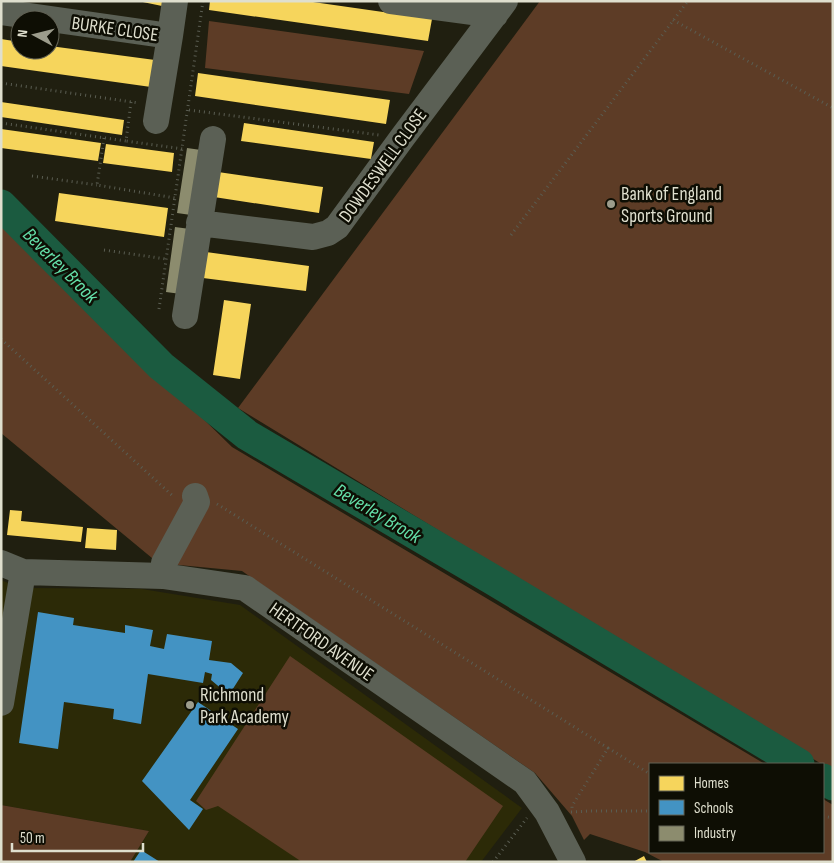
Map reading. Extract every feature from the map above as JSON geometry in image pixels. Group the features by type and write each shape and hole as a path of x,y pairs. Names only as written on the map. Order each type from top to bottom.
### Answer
{"street":[{"name":"BURKE CLOSE","path":"157,114 175,1"},
{"name":"DOWDESWELL CLOSE","path":"391,1 500,8"},
{"name":"DOWDESWELL CLOSE","path":"199,224 313,237 328,233 336,227 500,8"},
{"name":"BURKE CLOSE","path":"1,12 170,36"},
{"path":"185,316 213,139"},
{"path":"163,576 164,563 194,503"},
{"path":"1,703 12,568"},
{"name":"HERTFORD AVENUE","path":"12,568 163,576 245,588 525,782 560,812 572,862"}],"path":[{"path":"159,310 189,110 203,1"},
{"path":"510,235 688,1"},
{"path":"673,20 833,108"},
{"path":"1,82 157,114"},
{"path":"189,110 402,138"},
{"path":"1,123 126,141"},
{"path":"97,185 104,138"},
{"path":"32,176 175,198"},
{"path":"104,250 166,259"},
{"path":"1,339 177,500 194,503 207,498 649,773"},
{"path":"560,812 572,806 608,748"},
{"path":"494,862 530,814 589,810 649,811"}],"shaded area":[{"name":"Bank of England Sports Ground","path":"540,1 833,1 833,771 824,766 824,763 820,763 238,408"},
{"path":"209,21 424,51 409,94 205,68"},
{"path":"1,221 232,447 763,763 649,763 649,853 824,853 824,800 833,805 833,862 664,862 645,852 590,834 584,840 572,816 535,773 242,571 158,563 1,433"},
{"name":"Richmond Park Academy","path":"1,580 28,588 142,589 240,605 522,808 481,862 130,862 149,831 1,805"},
{"path":"290,656 503,806 465,862 302,862 218,806 206,810 196,801"},
{"path":"1,805 149,831 130,862 1,862"}],"building: Homes":[{"path":"138,1 163,1 162,6"},
{"path":"210,1 306,1 432,19 428,41 209,10"},
{"path":"1,39 10,40 10,60 60,60 60,47 155,60 151,87 1,66"},
{"path":"198,73 390,100 386,124 195,96"},
{"path":"1,102 124,120 122,135 1,117"},
{"path":"244,123 374,142 371,159 241,141"},
{"path":"1,129 101,143 98,161 1,148"},
{"path":"106,144 174,153 172,172 103,163"},
{"path":"218,172 323,187 319,213 214,197"},
{"path":"59,193 168,208 164,237 55,221"},
{"path":"206,252 309,266 306,291 203,278"},
{"path":"224,300 251,304 240,379 213,375"},
{"path":"10,510 22,511 21,521 83,527 81,542 7,535"},
{"path":"87,528 117,530 116,550 85,548"},
{"path":"644,856 647,862 633,862"}],"building: Schools":[{"path":"38,612 74,618 73,625 125,633 125,625 153,630 150,646 164,649 167,634 212,641 209,660 231,663 243,673 229,695 211,680 212,674 205,672 203,683 148,674 141,724 113,719 114,709 64,702 58,749 19,743"},
{"path":"198,702 238,729 190,800 203,809 189,830 142,781"},
{"path":"141,850 160,862 133,862"}],"building: Industry":[{"path":"187,148 201,150 191,215 177,213"},
{"path":"175,227 190,229 181,294 166,292"}],"waterway":[{"name":"Beverley Brook","path":"1,205 161,366 247,435 495,581 797,763"},
{"name":"Beverley Brook","path":"824,780 833,785"}],"place":[{"name":"Bank of England Sports Ground","path":"611,204"},
{"name":"Richmond Park Academy","path":"190,705"}]}
